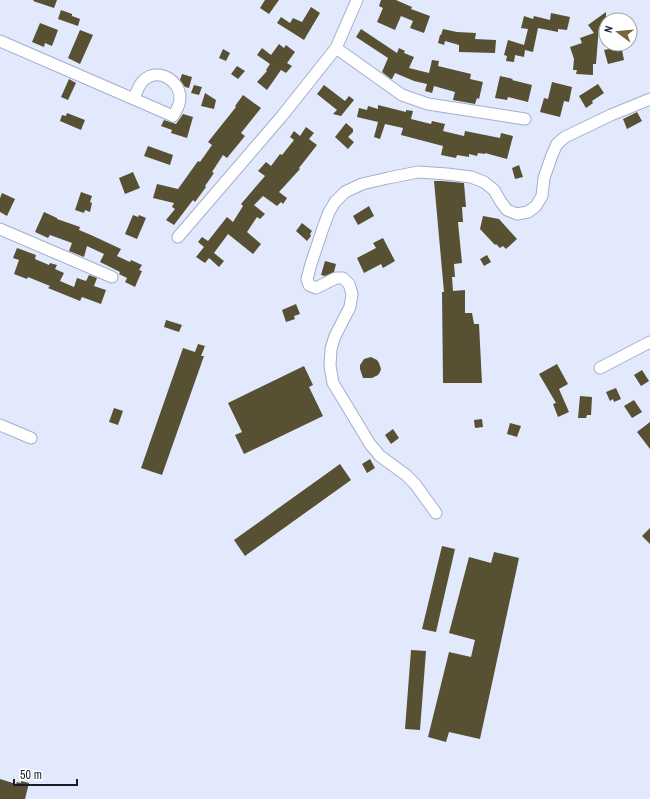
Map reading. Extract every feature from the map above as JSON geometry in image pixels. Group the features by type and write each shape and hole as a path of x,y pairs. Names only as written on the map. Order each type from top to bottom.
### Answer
{"street":[{"path":"178,237 282,116 336,48 357,0"},
{"path":"0,41 134,99"},
{"path":"336,48 402,95 428,104 525,119"},
{"path":"436,513 415,484 406,475 380,456 370,444 333,383 330,366 331,349 335,336 350,307 352,294 349,284 343,278 336,278 316,288 309,285 307,279 329,212 335,202 345,192 362,184 418,172 471,177 484,182 494,190 508,210 517,214 528,212 536,206 542,196 544,178 557,144 565,137 611,115 650,99"},
{"path":"0,229 112,277"},
{"path":"600,368 650,342"},
{"path":"0,425 31,438"}],"building":[{"path":"57,0 54,8 33,1"},
{"path":"265,0 279,0 269,14 260,8"},
{"path":"381,0 396,0 412,7 411,9 430,16 424,33 410,28 413,21 401,16 395,30 377,22 383,8 379,6"},
{"path":"311,7 320,13 304,40 277,23 281,17 290,23 293,18 302,22"},
{"path":"61,10 80,19 78,26 58,19"},
{"path":"551,13 570,17 567,30 558,29 558,32 538,28 533,52 525,50 524,57 515,55 514,62 506,61 507,56 504,55 508,40 524,45 528,29 521,28 524,16 533,19 534,16 550,20"},
{"path":"598,18 596,64 593,64 593,75 576,74 577,70 573,70 574,59 570,47 582,43 580,38 594,33 588,25"},
{"path":"40,23 58,30 52,46 45,43 44,47 32,42"},
{"path":"361,29 397,53 399,48 405,51 404,53 414,57 409,68 429,73 432,60 439,61 438,66 471,74 470,79 483,82 479,99 477,98 475,104 453,100 455,92 434,86 432,93 425,91 427,84 414,81 395,73 391,79 382,72 388,58 356,37"},
{"path":"443,29 457,32 476,33 475,39 496,40 495,53 459,52 459,45 445,41 444,45 438,43"},
{"path":"80,30 93,35 80,64 68,58"},
{"path":"279,44 284,48 286,45 295,52 287,63 292,66 286,73 281,70 267,90 257,82 267,71 266,70 270,64 257,55 262,48 271,55"},
{"path":"223,49 230,53 226,61 219,58"},
{"path":"605,52 622,52 624,60 608,64"},
{"path":"237,66 245,71 238,79 231,74"},
{"path":"182,74 192,77 189,88 185,87 180,80"},
{"path":"500,76 532,85 528,102 508,97 507,100 495,98"},
{"path":"69,79 76,83 68,100 61,97"},
{"path":"552,82 572,87 569,102 564,101 560,117 540,112 544,98 548,99"},
{"path":"598,84 604,93 592,101 593,103 586,108 579,96"},
{"path":"194,85 202,87 199,95 191,93"},
{"path":"324,85 345,101 349,96 354,100 341,116 333,114 337,110 317,94"},
{"path":"205,93 216,100 214,109 201,106"},
{"path":"243,95 261,108 241,133 245,136 227,158 223,155 212,172 214,173 205,186 206,187 195,202 193,200 174,225 166,220 175,209 172,207 174,203 153,198 157,184 178,189 198,161 200,162 212,145 208,142 236,107 235,106"},
{"path":"378,105 406,112 406,110 413,111 411,119 431,124 432,121 445,124 443,131 464,136 465,131 500,138 501,133 513,136 507,159 485,153 478,153 477,156 469,154 469,157 457,155 456,158 441,155 443,146 401,135 403,128 385,124 380,139 374,137 378,122 357,117 359,108 367,110 368,106 378,109"},
{"path":"637,112 642,121 627,129 623,119"},
{"path":"67,113 85,120 81,130 60,121 62,115 66,116"},
{"path":"183,114 193,117 187,138 171,133 172,130 161,126 164,120 176,124"},
{"path":"346,123 353,129 353,132 348,137 354,142 348,149 335,137"},
{"path":"306,127 314,133 309,139 317,145 299,168 300,169 279,192 287,198 283,204 281,202 277,206 263,196 254,205 265,214 260,219 257,217 247,232 261,244 253,254 228,234 214,253 224,261 219,267 209,258 205,263 196,257 204,247 198,242 202,237 208,241 227,217 233,222 243,206 241,204 265,176 258,171 266,162 271,166 280,154 282,155 294,140 290,137 294,131 300,136"},
{"path":"148,146 173,155 170,165 144,156"},
{"path":"519,165 523,177 515,179 512,168"},
{"path":"133,172 140,188 125,194 119,178"},
{"path":"434,181 464,183 466,207 462,207 463,222 458,222 462,263 454,264 455,277 452,277 453,291 465,290 465,313 472,313 474,324 479,324 482,383 443,383 442,292 444,292"},
{"path":"81,192 92,196 90,202 92,203 90,212 85,210 84,213 75,210"},
{"path":"2,193 15,199 7,216 0,212 0,198"},
{"path":"369,206 374,216 358,225 353,216"},
{"path":"44,212 57,219 80,227 79,230 121,249 117,256 130,262 131,260 142,265 139,270 142,271 135,287 125,282 127,278 119,274 120,272 100,262 104,254 87,246 84,257 69,251 72,243 50,235 48,238 35,232"},
{"path":"133,215 138,217 139,215 146,218 137,239 125,234"},
{"path":"483,216 499,219 517,239 506,249 503,246 500,248 496,244 495,245 480,229"},
{"path":"302,223 312,231 310,234 311,236 307,241 296,231"},
{"path":"383,238 395,261 383,268 381,264 364,273 357,258 376,248 373,243"},
{"path":"17,248 36,255 35,259 49,265 50,263 57,265 55,269 64,273 60,281 74,287 77,278 86,281 89,275 97,278 94,286 106,290 101,304 82,297 80,301 48,288 50,286 28,277 27,279 14,274 19,260 13,258"},
{"path":"487,255 491,262 484,266 480,259"},
{"path":"325,261 336,264 334,272 325,276 321,275"},
{"path":"296,304 300,314 294,316 295,319 286,322 282,310"},
{"path":"166,320 182,325 179,332 164,327"},
{"path":"198,344 205,346 201,356 204,356 162,475 141,468 183,348 195,352"},
{"path":"371,357 379,363 381,369 380,372 372,378 363,378 360,365 364,359"},
{"path":"557,364 568,384 559,389 569,412 558,417 553,404 556,403 539,374"},
{"path":"304,366 313,385 309,387 323,416 244,454 235,435 242,432 228,403"},
{"path":"642,370 649,381 641,386 634,375"},
{"path":"616,388 621,399 614,402 613,399 610,401 606,392"},
{"path":"580,396 592,397 591,415 587,415 586,418 578,418"},
{"path":"634,400 642,412 632,418 624,406"},
{"path":"114,408 123,411 118,425 109,422"},
{"path":"482,419 483,427 475,428 474,420"},
{"path":"650,422 650,449 637,432"},
{"path":"510,423 521,426 517,437 507,434"},
{"path":"393,429 399,438 391,444 385,435"},
{"path":"370,459 375,468 367,473 362,464"},
{"path":"340,464 351,480 245,556 234,540"},
{"path":"650,528 650,544 642,536"},
{"path":"442,546 455,549 436,632 422,629"},
{"path":"494,552 519,558 480,739 449,732 446,742 428,737 449,652 471,657 475,640 449,633 469,557 491,563"},
{"path":"411,650 426,651 420,730 405,729"},
{"path":"0,779 16,784 17,782 21,783 21,781 29,783 25,799 0,799"}]}
